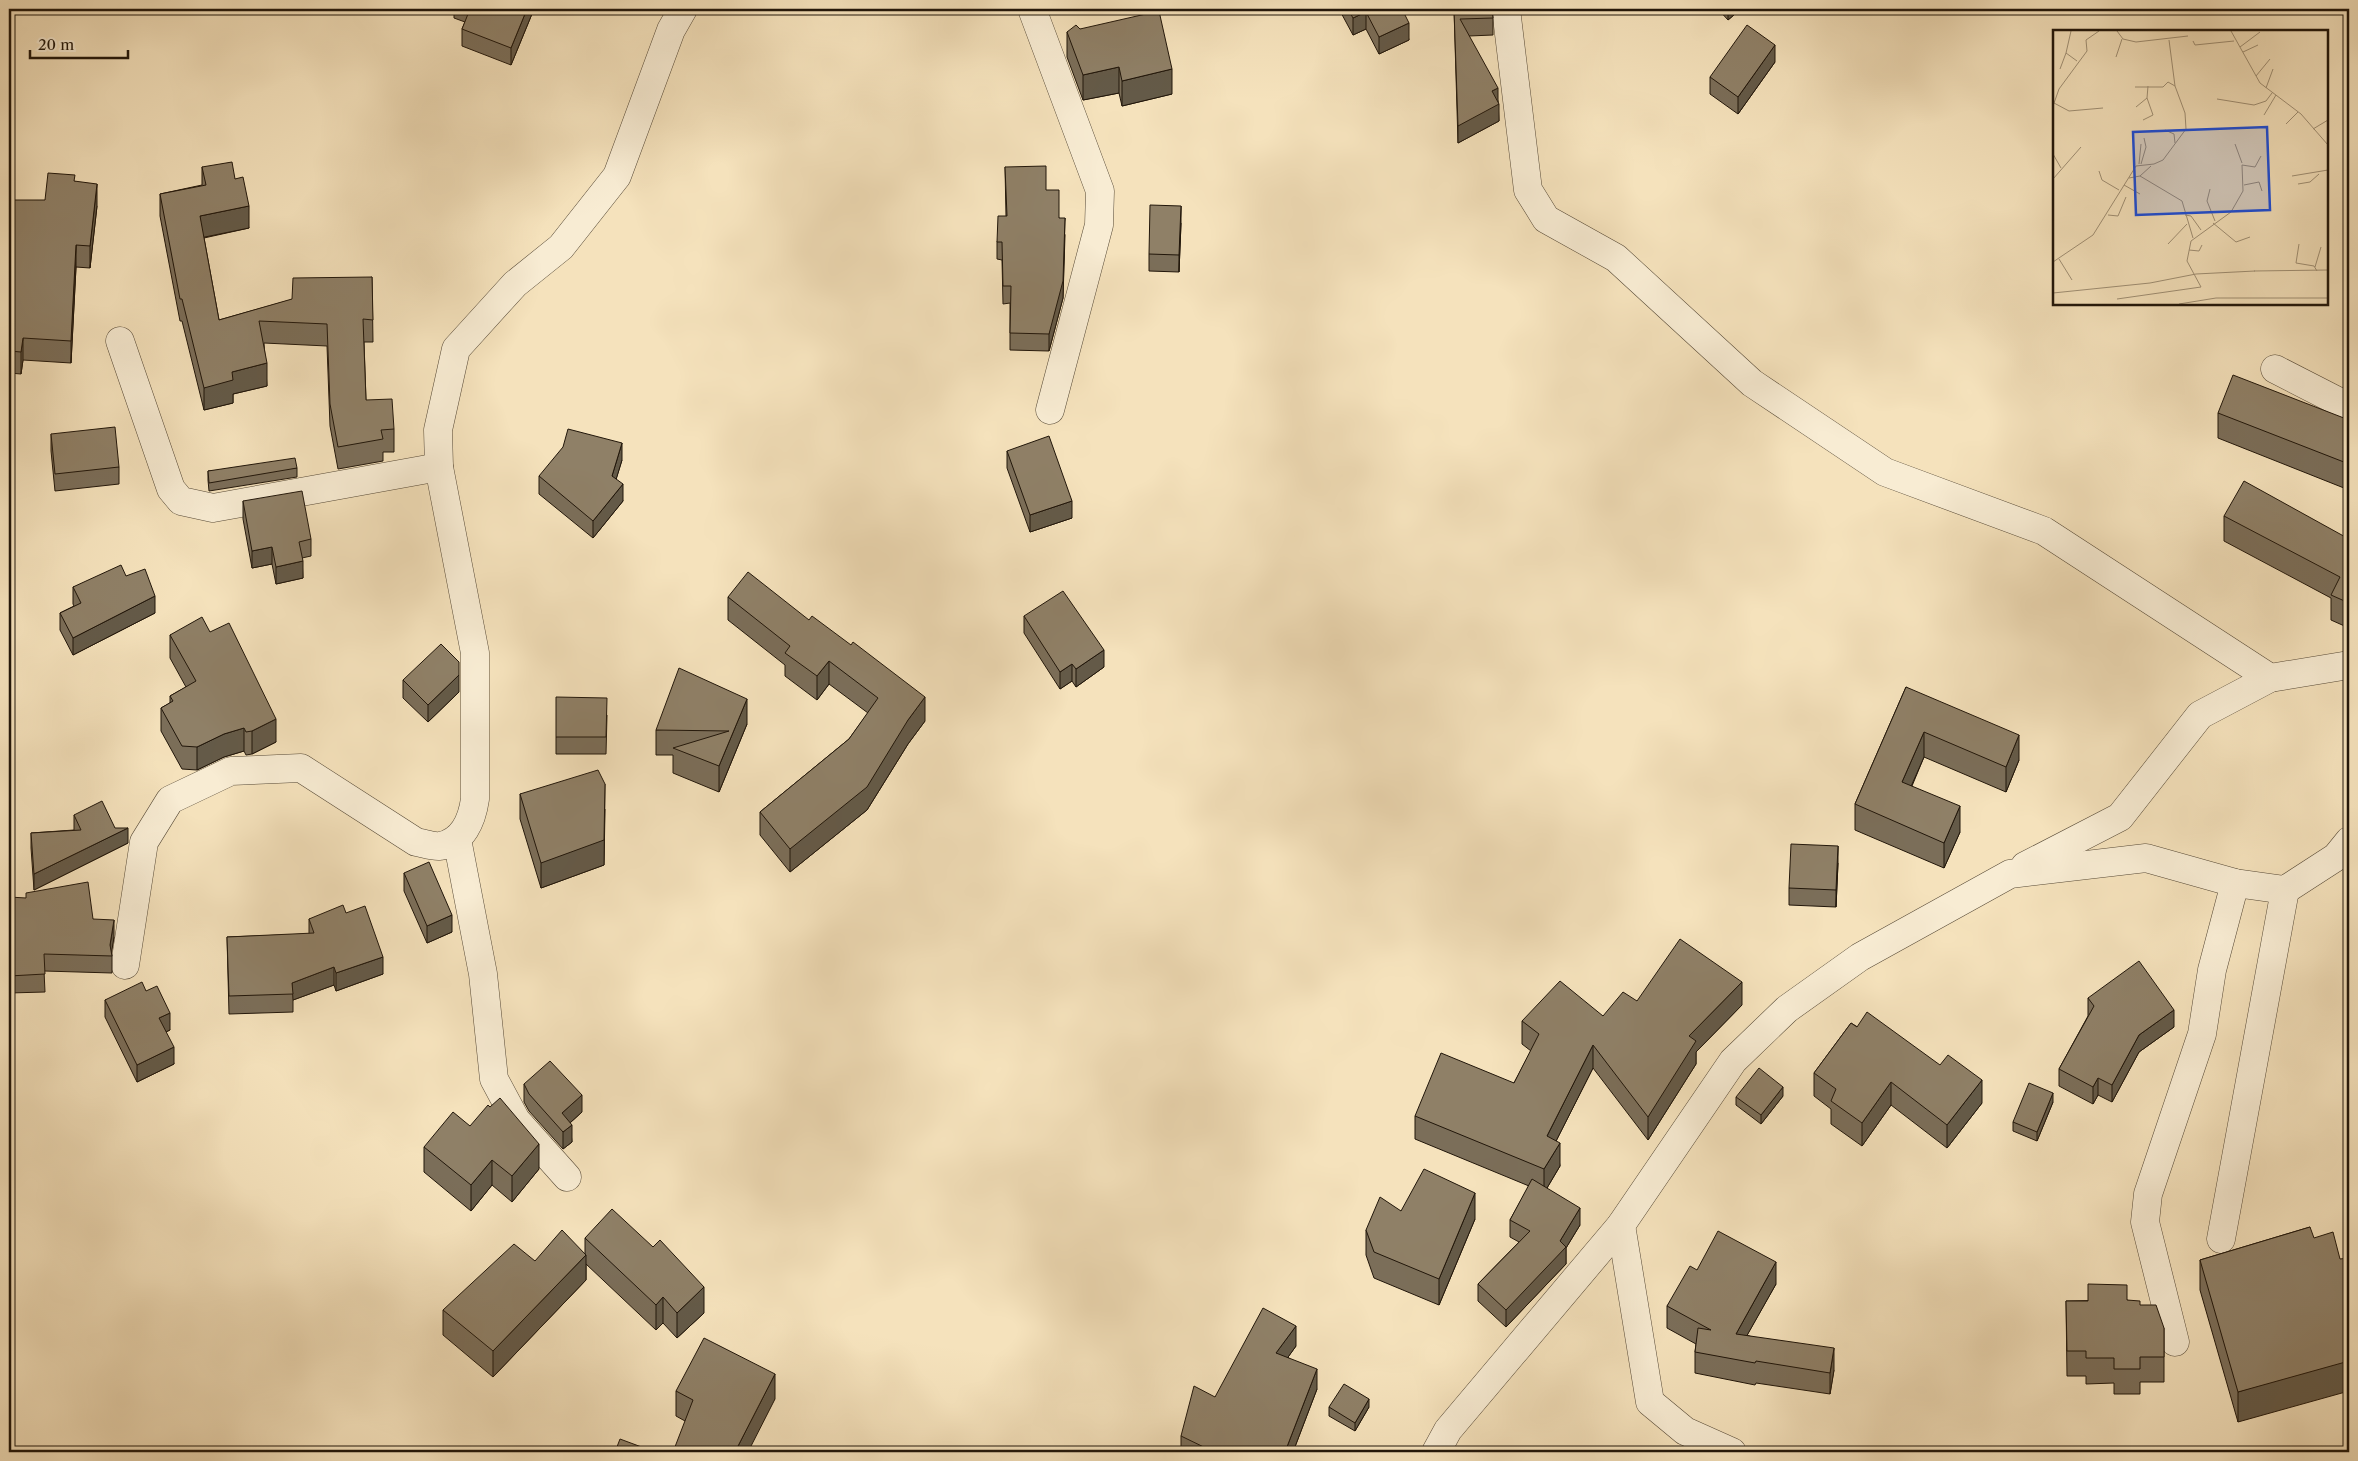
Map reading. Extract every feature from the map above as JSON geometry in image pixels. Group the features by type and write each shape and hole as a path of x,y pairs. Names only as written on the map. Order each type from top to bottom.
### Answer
{"street":[{"path":"125,965 144,842 170,800 231,771 300,768 416,842 439,846 457,839 472,817 475,799 475,653 439,467 438,430 456,349 515,284 561,247 616,176 671,30 683,9"},
{"path":"1032,9 1100,190 1099,225 1050,410"},
{"path":"1506,9 1528,190 1546,219 1616,258 1752,383 1885,472 2044,531 2270,678"},
{"path":"120,341 171,489 181,501 213,508 439,467"},
{"path":"2275,369 2349,407"},
{"path":"1436,1452 1448,1430 1621,1225 1733,1061 1787,1009 1860,957 2010,874 2120,817 2200,715 2270,678 2349,665"},
{"path":"457,839 483,974 494,1079 516,1120 566,1177"},
{"path":"2010,874 2146,858 2236,883 2284,890 2336,857 2349,841"},
{"path":"2175,1342 2145,1222 2148,1194 2202,1034 2212,970 2236,883"},
{"path":"2221,1239 2284,890"},
{"path":"1621,1225 1650,1402 1685,1431 1732,1452"}],"building":[{"path":"470,9 527,9 511,48 462,29"},
{"path":"1348,9 1402,9 1409,23 1379,37 1366,12 1353,18"},
{"path":"1454,9 1492,9 1493,18 1460,19 1498,88 1492,91 1499,104 1458,126"},
{"path":"1159,11 1172,69 1122,81 1119,67 1083,75 1067,32 1076,25 1080,29"},
{"path":"1747,25 1775,45 1738,97 1710,77"},
{"path":"232,162 235,179 243,177 249,206 200,216 219,320 292,299 293,278 372,277 373,320 363,319 366,400 392,399 394,429 381,430 383,439 338,447 330,404 327,324 259,321 267,363 232,372 233,380 204,388 182,299 180,299 160,194 206,185 202,167"},
{"path":"1046,166 1046,190 1059,190 1059,218 1065,218 1063,281 1049,334 1010,333 1011,286 1003,286 1002,242 997,242 998,216 1007,216 1005,167"},
{"path":"48,173 75,175 74,181 97,184 90,246 76,245 71,341 23,338 21,352 9,351 9,200 45,200"},
{"path":"1150,205 1181,206 1179,255 1149,254"},
{"path":"2233,375 2349,420 2349,464 2218,413"},
{"path":"115,427 119,467 55,474 51,434"},
{"path":"568,429 622,443 612,476 623,484 593,521 539,476 563,447"},
{"path":"1049,436 1072,501 1030,515 1007,451"},
{"path":"295,458 297,468 209,483 208,471"},
{"path":"2244,481 2349,539 2349,603 2331,595 2340,577 2224,516"},
{"path":"302,491 311,539 299,542 303,561 276,567 272,547 252,551 243,501"},
{"path":"121,565 126,576 145,569 155,596 73,638 60,613 81,603 73,587"},
{"path":"748,572 809,620 812,616 851,645 853,642 925,697 908,720 867,787 790,849 760,812 849,739 878,698 829,661 817,676 785,653 790,646 728,597"},
{"path":"1063,591 1104,650 1076,669 1072,664 1060,672 1024,616"},
{"path":"202,617 210,632 229,623 276,719 252,731 246,732 244,728 224,734 197,747 182,746 161,708 173,701 170,696 196,681 170,635"},
{"path":"441,644 459,662 459,675 428,705 403,680"},
{"path":"679,668 747,699 719,766 673,748 729,731 656,730"},
{"path":"1906,687 2019,735 2006,767 1924,732 1902,782 1960,806 1944,843 1855,804"},
{"path":"556,697 607,698 606,737 556,737"},
{"path":"598,770 605,784 604,840 541,863 520,794"},
{"path":"102,801 115,828 128,828 34,874 31,833 81,830 74,815"},
{"path":"1791,844 1838,846 1836,890 1789,888"},
{"path":"429,862 452,915 427,926 404,873"},
{"path":"88,882 93,919 114,920 110,945 112,956 44,954 45,974 9,976 9,897 26,898 26,893"},
{"path":"343,905 346,913 365,906 383,957 336,973 334,967 292,983 293,994 229,996 227,937 314,933 309,919"},
{"path":"1680,939 1742,982 1689,1036 1696,1041 1648,1117 1593,1045 1547,1136 1560,1143 1544,1169 1415,1116 1441,1053 1514,1083 1539,1034 1522,1021 1560,981 1603,1016 1623,992 1637,1001"},
{"path":"2139,961 2174,1010 2139,1035 2112,1085 2098,1078 2093,1087 2059,1069 2094,1006 2088,998"},
{"path":"142,982 146,991 157,986 170,1013 159,1018 174,1047 137,1065 105,1000"},
{"path":"1867,1012 1940,1065 1948,1055 1982,1080 1947,1125 1891,1082 1862,1123 1831,1101 1836,1089 1814,1073 1851,1023 1857,1027"},
{"path":"550,1061 582,1095 562,1113 572,1125 563,1132 529,1094 524,1084"},
{"path":"1759,1068 1783,1087 1761,1115 1736,1097"},
{"path":"2029,1083 2053,1093 2037,1132 2013,1122"},
{"path":"500,1098 539,1144 512,1176 492,1160 471,1185 424,1147 453,1112 470,1126 488,1105 490,1107"},
{"path":"1424,1169 1475,1193 1439,1279 1374,1252 1366,1230 1380,1197 1401,1211"},
{"path":"1532,1179 1580,1208 1560,1241 1566,1247 1506,1310 1478,1284 1530,1231 1510,1220"},
{"path":"612,1209 653,1247 660,1240 704,1287 677,1313 663,1297 656,1305 585,1238"},
{"path":"2310,1227 2314,1238 2333,1232 2340,1259 2349,1258 2349,1361 2238,1392 2200,1260"},
{"path":"562,1230 586,1255 493,1351 443,1310 514,1244 535,1261"},
{"path":"1718,1231 1776,1262 1736,1334 1834,1348 1830,1373 1756,1361 1755,1363 1695,1352 1698,1328 1711,1330 1667,1306 1690,1266 1697,1270"},
{"path":"2088,1284 2127,1285 2127,1300 2140,1301 2140,1305 2156,1305 2164,1328 2164,1357 2140,1357 2140,1369 2114,1369 2114,1358 2086,1358 2086,1351 2067,1351 2066,1301 2088,1301"},
{"path":"1263,1308 1296,1326 1276,1353 1317,1369 1285,1452 1214,1452 1181,1436 1194,1386 1215,1397"},
{"path":"704,1338 775,1374 736,1450 741,1452 673,1452 693,1400 676,1391"},
{"path":"1344,1384 1369,1399 1355,1423 1329,1407"},
{"path":"620,1439 655,1452 615,1452"},
{"path":"1844,1447 1858,1452 1842,1452"}]}
